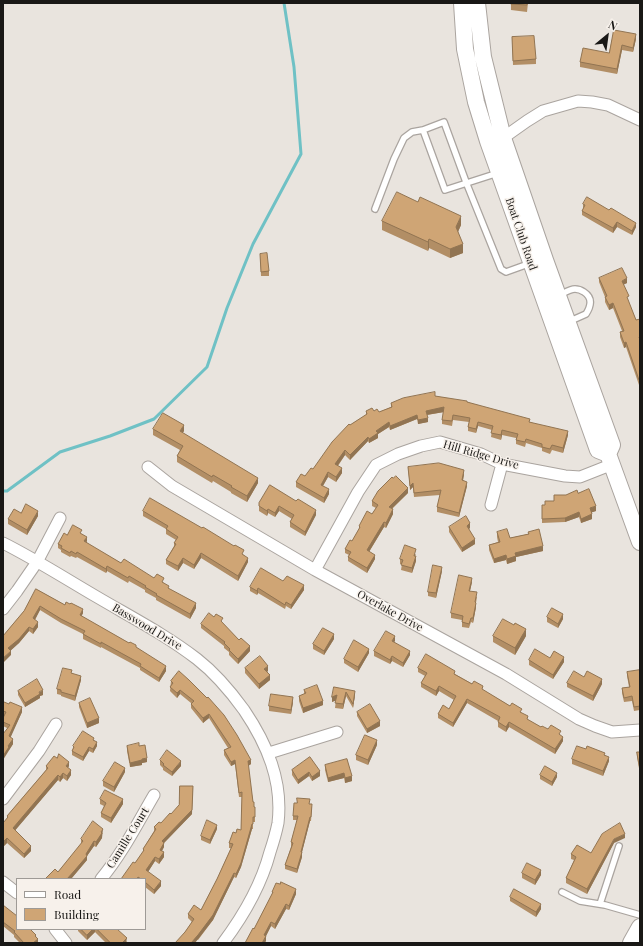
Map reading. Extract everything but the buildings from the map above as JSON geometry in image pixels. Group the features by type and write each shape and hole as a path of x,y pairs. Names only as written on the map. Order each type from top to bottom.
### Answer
{"main road":[{"name":"Boat Club Road","path":"462,3 465,49 476,102 488,141 538,262 558,295 612,445 610,459 640,542"},
{"name":"Boat Club Road","path":"477,3 483,57 503,138 538,262 598,450 610,459"},
{"path":"631,943 640,927"}],"street":[{"path":"503,138 543,111 578,101 608,105 640,120"},
{"name":"Hill Ridge Drive","path":"315,570 358,492 376,465 398,454 421,446 440,442 481,454 502,464 565,476 580,477 610,459"},
{"path":"491,504 502,464"},
{"name":"Overlake Drive","path":"148,468 172,486 315,570 506,674 579,719 612,732 640,730"},
{"path":"3,609 37,562 60,518"},
{"name":"Basswood Drive","path":"3,543 163,634 199,660 220,681 252,723 268,753 277,782 279,804 278,825 264,872 257,889 237,925 223,943"},
{"path":"3,799 39,752 56,724"},
{"path":"268,753 337,732"},
{"name":"Camille Court","path":"101,878 112,866 154,796"},
{"path":"3,882 16,892"},
{"path":"56,930 66,943"}],"lane":[{"path":"375,209 394,159 404,138 412,132 424,130 444,122 501,269 506,272 538,262"},
{"path":"424,130 445,190 500,172"},
{"path":"558,295 575,289 586,293 590,298 591,304 586,314 568,322"},
{"path":"600,904 619,846"},
{"path":"562,892 580,901 623,909 640,915"}],"waterway":[{"path":"3,491 7,491 60,452 110,436 154,419 207,367 227,308 253,244 301,154 294,67 284,3"}]}
